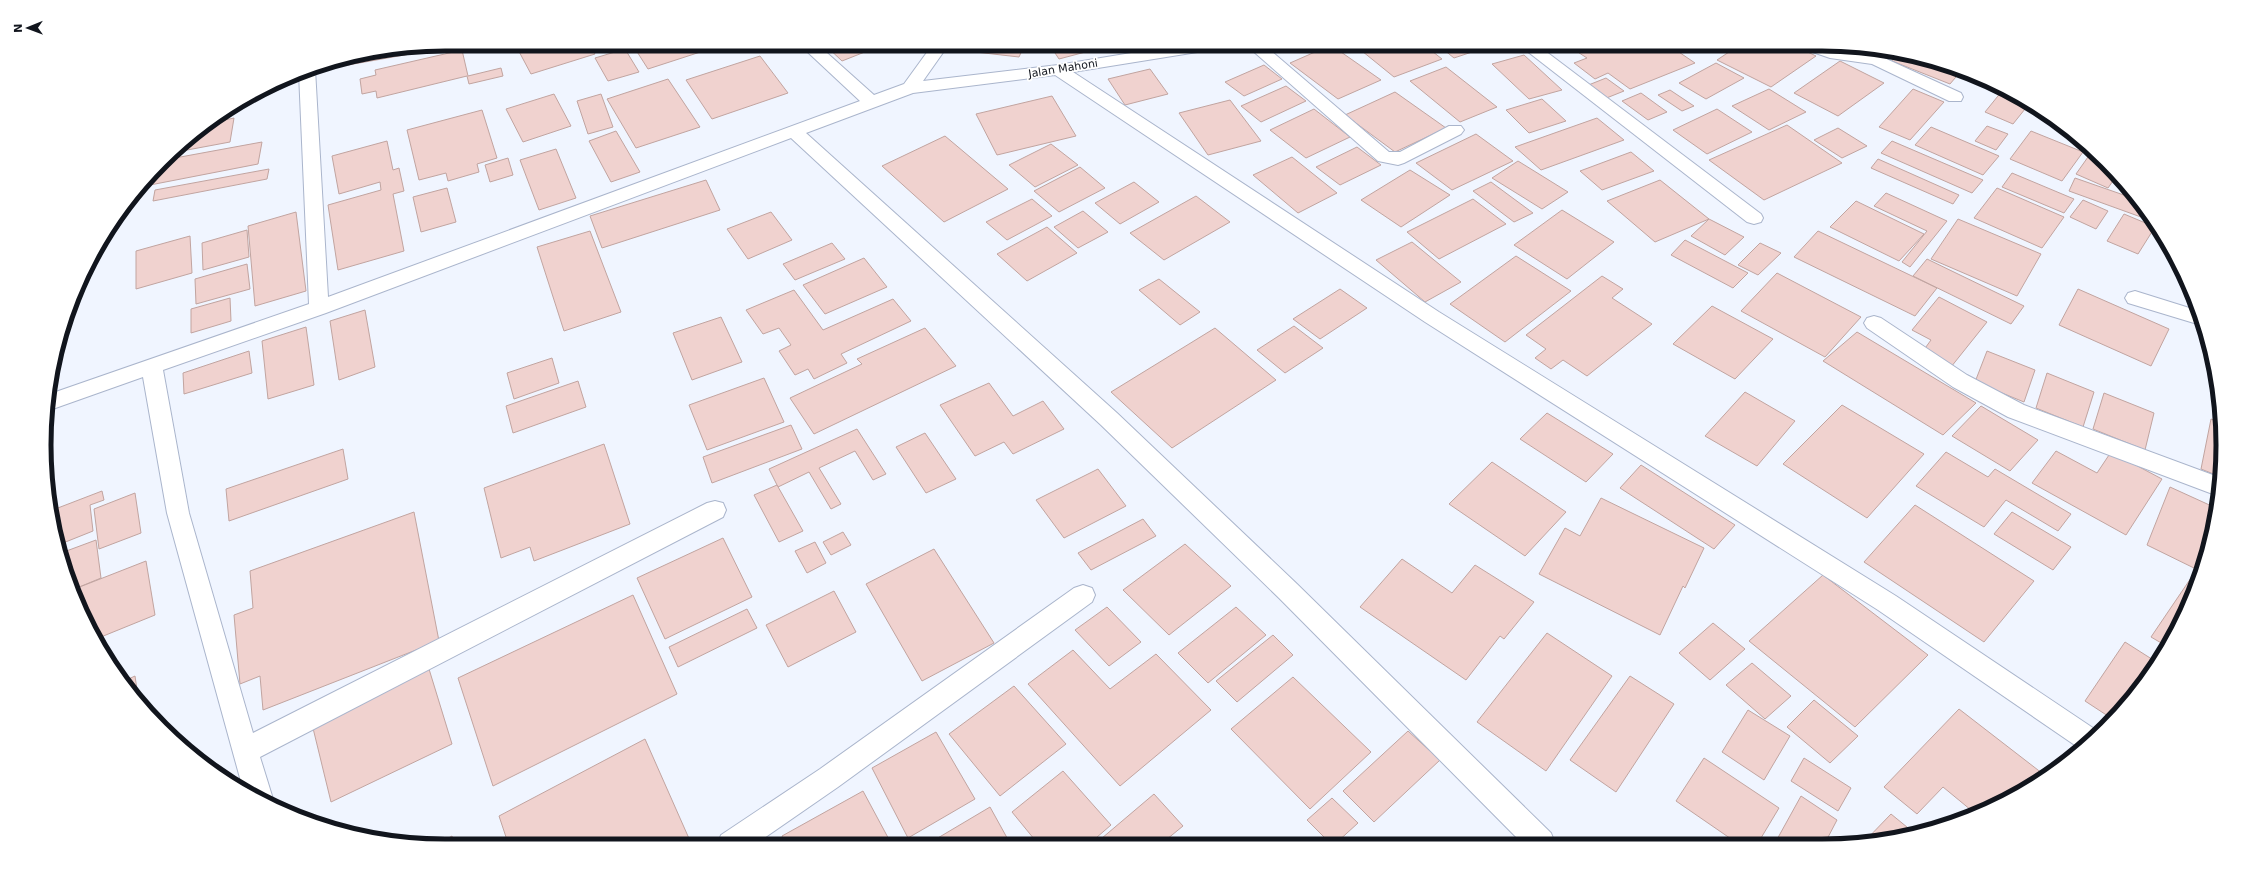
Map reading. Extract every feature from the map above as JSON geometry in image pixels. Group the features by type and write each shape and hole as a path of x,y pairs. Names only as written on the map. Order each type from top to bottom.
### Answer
{"street":[{"path":"815,51 872,103"},
{"path":"910,88 936,51"},
{"name":"Jalan Mahoni","path":"53,401 319,308 910,88 1058,70 1173,51"},
{"path":"1261,51 1384,158 1398,159 1406,156 1455,130"},
{"path":"1535,51 1754,218"},
{"path":"1824,51 1876,60 1955,97"},
{"path":"1058,70 1432,317 1887,603 2086,738"},
{"path":"307,76 307,105 319,308"},
{"path":"795,132 1109,419 1288,591 1537,839"},
{"path":"2134,298 2195,317"},
{"path":"1874,323 1960,380 2016,411 2214,485"},
{"path":"152,366 178,513 257,790"},
{"path":"245,751 715,510"},
{"path":"740,839 829,778 1083,595"}],"building":[{"path":"462,51 468,76 501,68 503,76 469,84 467,76 377,98 376,91 362,94 360,79 376,75 375,70"},
{"path":"519,51 593,51 595,54 531,74"},
{"path":"618,51 626,51 639,72 608,81 595,58"},
{"path":"637,51 703,51 648,69"},
{"path":"831,51 867,51 842,61"},
{"path":"967,51 1022,51 1019,57"},
{"path":"1054,51 1089,51 1059,59"},
{"path":"1317,51 1340,51 1381,80 1338,99 1290,63"},
{"path":"1362,51 1432,51 1442,59 1394,77"},
{"path":"1445,51 1475,51 1454,58"},
{"path":"1576,51 1677,51 1695,63 1630,89 1608,73 1595,79 1574,63 1587,58"},
{"path":"1730,51 1806,51 1816,56 1771,87 1717,60"},
{"path":"422,52 348,65 348,63 394,54"},
{"path":"1524,55 1562,90 1529,99 1492,64"},
{"path":"760,56 788,93 712,119 686,80"},
{"path":"1895,58 1924,64 1957,75 1950,84 1892,61"},
{"path":"1840,61 1884,83 1838,116 1794,93"},
{"path":"1716,63 1744,78 1706,99 1679,83"},
{"path":"1264,65 1282,79 1244,96 1225,82"},
{"path":"1446,67 1497,107 1460,122 1410,81"},
{"path":"1150,69 1168,94 1125,105 1108,79"},
{"path":"1606,78 1624,91 1604,99 1586,86"},
{"path":"668,79 700,127 636,148 607,99"},
{"path":"1286,86 1306,101 1261,122 1241,106"},
{"path":"1769,89 1806,112 1769,130 1732,106"},
{"path":"1913,89 1944,102 1910,140 1879,127"},
{"path":"1670,90 1694,106 1682,111 1658,95"},
{"path":"1395,92 1446,128 1395,152 1345,115"},
{"path":"1641,93 1667,112 1648,120 1622,101"},
{"path":"554,94 571,126 523,142 506,109"},
{"path":"601,94 613,127 588,134 577,101"},
{"path":"2000,94 2026,108 2013,124 1985,112"},
{"path":"1052,96 1076,136 997,155 976,114"},
{"path":"1542,99 1566,121 1529,133 1506,110"},
{"path":"1230,100 1261,141 1208,155 1179,113"},
{"path":"1314,109 1350,137 1306,158 1270,130"},
{"path":"1717,109 1752,132 1707,154 1673,130"},
{"path":"482,110 497,158 477,164 479,172 448,181 446,173 419,180 407,130"},
{"path":"234,118 230,142 183,151 205,132 221,121"},
{"path":"1597,118 1624,140 1541,170 1515,147"},
{"path":"1787,125 1842,163 1764,200 1709,160"},
{"path":"1987,126 2008,134 1996,150 1975,141"},
{"path":"1931,127 1999,156 1983,175 1915,145"},
{"path":"1838,128 1867,146 1842,158 1814,140"},
{"path":"616,131 640,172 611,182 589,141"},
{"path":"2031,131 2083,152 2062,181 2010,159"},
{"path":"1476,134 1513,161 1452,190 1416,163"},
{"path":"945,136 1008,189 944,222 882,166"},
{"path":"387,141 393,170 399,168 404,191 393,194 404,251 338,270 328,205 381,190 380,182 339,194 332,156"},
{"path":"1892,141 1983,180 1972,193 1881,153"},
{"path":"262,142 258,164 150,185 175,158"},
{"path":"1051,144 1078,165 1035,187 1009,165"},
{"path":"1357,147 1381,165 1340,185 1316,167"},
{"path":"556,149 576,198 539,210 520,160"},
{"path":"1631,152 1654,171 1602,190 1580,171"},
{"path":"1292,157 1337,193 1298,213 1253,175"},
{"path":"2088,157 2094,159 2101,166 2114,180 2108,188 2076,174"},
{"path":"508,158 513,175 490,182 485,165"},
{"path":"1878,159 1959,195 1953,204 1871,168"},
{"path":"1518,161 1568,192 1542,209 1492,178"},
{"path":"1080,167 1105,188 1059,212 1034,191"},
{"path":"269,169 267,179 153,201 155,190"},
{"path":"1410,170 1450,195 1401,227 1361,200"},
{"path":"2012,173 2074,199 2064,213 2002,187"},
{"path":"2075,178 2128,196 2144,218 2069,191"},
{"path":"706,180 720,210 602,248 590,216"},
{"path":"1660,180 1709,219 1655,242 1607,201"},
{"path":"1134,182 1159,202 1120,224 1095,203"},
{"path":"1491,182 1533,213 1514,222 1473,191"},
{"path":"447,188 456,222 421,232 413,197"},
{"path":"1997,188 2064,217 2042,248 1974,218"},
{"path":"1886,193 1947,221 1910,267 1902,262 1927,231 1874,206"},
{"path":"1196,196 1230,222 1164,260 1130,233"},
{"path":"1032,199 1052,216 1007,240 986,222"},
{"path":"1473,199 1506,224 1439,259 1407,232"},
{"path":"2083,200 2108,211 2096,229 2070,217"},
{"path":"1856,201 1924,234 1899,261 1830,227"},
{"path":"1562,210 1614,242 1567,279 1514,245"},
{"path":"1083,211 1108,232 1078,248 1054,227"},
{"path":"296,212 306,291 255,306 248,226"},
{"path":"771,212 792,240 748,259 727,229"},
{"path":"2124,214 2149,224 2153,231 2138,254 2107,241"},
{"path":"1709,219 1744,237 1725,255 1691,236"},
{"path":"1958,219 2041,254 2017,296 1931,259"},
{"path":"1047,227 1077,253 1027,281 997,254"},
{"path":"247,230 249,257 203,270 202,243"},
{"path":"590,231 621,312 564,331 537,247"},
{"path":"1818,231 1937,288 1915,316 1794,257"},
{"path":"190,236 192,273 136,289 136,251"},
{"path":"1685,240 1748,273 1733,288 1671,255"},
{"path":"1412,242 1461,282 1425,302 1376,260"},
{"path":"832,243 845,259 795,280 783,264"},
{"path":"1760,243 1781,253 1758,275 1738,265"},
{"path":"1516,256 1571,291 1505,342 1450,304"},
{"path":"864,258 887,287 825,314 803,285"},
{"path":"1927,259 2024,306 2011,324 1913,276"},
{"path":"247,264 250,289 196,304 195,279"},
{"path":"1777,273 1861,317 1825,357 1741,311"},
{"path":"1602,276 1623,289 1612,298 1652,324 1587,376 1563,360 1551,369 1535,358 1546,349 1526,335"},
{"path":"1159,279 1200,312 1180,325 1139,290"},
{"path":"1340,289 1367,308 1320,339 1293,319"},
{"path":"2078,289 2169,329 2151,366 2059,325"},
{"path":"794,290 823,330 893,299 911,321 841,354 847,363 814,379 808,369 795,375 779,351 791,345 779,328 763,334 746,310"},
{"path":"1939,297 1987,322 1951,367 1923,351 1931,340 1912,330"},
{"path":"230,298 231,321 191,333 191,309"},
{"path":"1712,306 1773,339 1735,379 1673,344"},
{"path":"365,310 375,367 339,380 330,321"},
{"path":"721,317 742,362 692,380 673,333"},
{"path":"1294,326 1323,348 1285,373 1257,350"},
{"path":"306,327 314,385 268,399 262,341"},
{"path":"925,328 956,366 814,434 790,398 862,364 857,359"},
{"path":"1215,328 1276,380 1172,448 1111,392"},
{"path":"1857,332 1976,403 1943,435 1823,361"},
{"path":"249,351 252,373 184,394 183,373"},
{"path":"1987,351 2035,370 2024,402 1975,382"},
{"path":"552,358 559,383 514,399 507,373"},
{"path":"2047,373 2094,392 2083,427 2036,408"},
{"path":"764,378 784,422 707,450 689,405"},
{"path":"578,381 586,407 513,433 506,406"},
{"path":"989,383 1013,416 1043,401 1064,429 1013,454 1004,442 975,456 940,405"},
{"path":"1745,392 1795,421 1757,466 1705,436"},
{"path":"2104,393 2154,413 2145,450 2093,429"},
{"path":"1842,405 1924,454 1867,518 1783,464"},
{"path":"1981,406 2038,440 2010,471 1952,436"},
{"path":"1547,413 1613,454 1586,482 1520,439"},
{"path":"2211,419 2215,421 2215,474 2201,469"},
{"path":"791,425 802,449 712,483 703,457"},
{"path":"857,429 886,474 873,480 855,451 819,468 841,504 831,509 809,472 778,487 769,469"},
{"path":"925,433 956,479 926,493 896,447"},
{"path":"604,444 630,524 534,561 530,547 501,558 484,488"},
{"path":"343,449 348,479 229,521 226,489"},
{"path":"2056,451 2097,473 2111,452 2162,479 2126,535 2032,483"},
{"path":"1946,452 1988,477 1995,469 2071,514 2058,531 2006,500 1984,527 1916,486"},
{"path":"1492,462 1566,512 1525,556 1449,504"},
{"path":"1641,465 1735,525 1714,549 1620,488"},
{"path":"1098,469 1126,506 1064,538 1036,500"},
{"path":"777,485 803,531 779,542 754,495"},
{"path":"2170,487 2211,506 2203,547 2196,569 2147,545"},
{"path":"102,491 104,500 90,505 93,531 63,543 56,509"},
{"path":"135,493 141,533 99,549 94,509"},
{"path":"1601,498 1704,548 1685,588 1683,586 1660,635 1539,574 1565,528 1580,536"},
{"path":"1915,505 2034,581 1984,642 1864,562"},
{"path":"414,512 439,641 263,710 260,676 240,684 234,615 253,608 250,571"},
{"path":"2012,512 2071,547 2053,570 1994,534"},
{"path":"1143,519 1156,536 1091,570 1078,553"},
{"path":"843,532 851,545 831,555 823,542"},
{"path":"723,538 752,597 665,639 637,578"},
{"path":"96,540 101,578 78,588 65,551"},
{"path":"815,542 826,563 807,573 795,551"},
{"path":"1185,544 1231,586 1169,635 1123,590"},
{"path":"934,549 994,643 922,681 866,584"},
{"path":"1402,559 1452,593 1475,565 1534,602 1504,639 1500,636 1466,680 1360,607"},
{"path":"146,561 155,615 101,637 78,588"},
{"path":"1823,575 1928,655 1855,727 1749,641"},
{"path":"2194,575 2186,596 2162,644 2151,637"},
{"path":"834,591 856,632 788,667 766,625"},
{"path":"633,595 677,694 493,786 458,678"},
{"path":"1107,607 1141,642 1109,666 1075,630"},
{"path":"1236,607 1266,635 1208,683 1178,653"},
{"path":"747,609 757,628 678,667 669,647"},
{"path":"1713,623 1745,649 1710,680 1679,653"},
{"path":"1547,633 1612,676 1546,771 1477,722"},
{"path":"1273,635 1293,655 1237,702 1216,681"},
{"path":"2125,642 2153,660 2135,685 2108,716 2085,701"},
{"path":"1073,650 1110,689 1156,654 1211,710 1120,786 1028,684"},
{"path":"1752,663 1791,696 1765,719 1726,685"},
{"path":"429,669 452,744 331,802 312,724"},
{"path":"135,676 137,691 132,685 128,679"},
{"path":"1630,676 1674,704 1616,792 1570,760"},
{"path":"1293,677 1371,752 1310,809 1231,729"},
{"path":"1014,686 1066,744 1000,796 949,734"},
{"path":"1814,700 1858,736 1830,763 1787,727"},
{"path":"1959,709 2041,773 2019,786 1971,810 1943,787 1917,814 1884,787"},
{"path":"1748,710 1790,736 1764,780 1722,752"},
{"path":"1408,731 1440,760 1374,822 1343,791"},
{"path":"936,732 975,799 908,838 872,768"},
{"path":"645,739 689,839 507,839 499,816"},
{"path":"1704,758 1779,808 1760,839 1731,839 1676,801"},
{"path":"1804,758 1851,788 1838,811 1791,781"},
{"path":"1063,771 1111,825 1095,839 1034,839 1012,812"},
{"path":"863,791 889,839 783,839 782,836"},
{"path":"1154,794 1183,826 1167,839 1101,839"},
{"path":"1801,796 1837,820 1827,839 1777,839"},
{"path":"1332,798 1358,823 1340,839 1326,839 1307,820"},
{"path":"990,807 1008,839 936,839"},
{"path":"1891,814 1909,829 1873,836 1869,836"}]}
